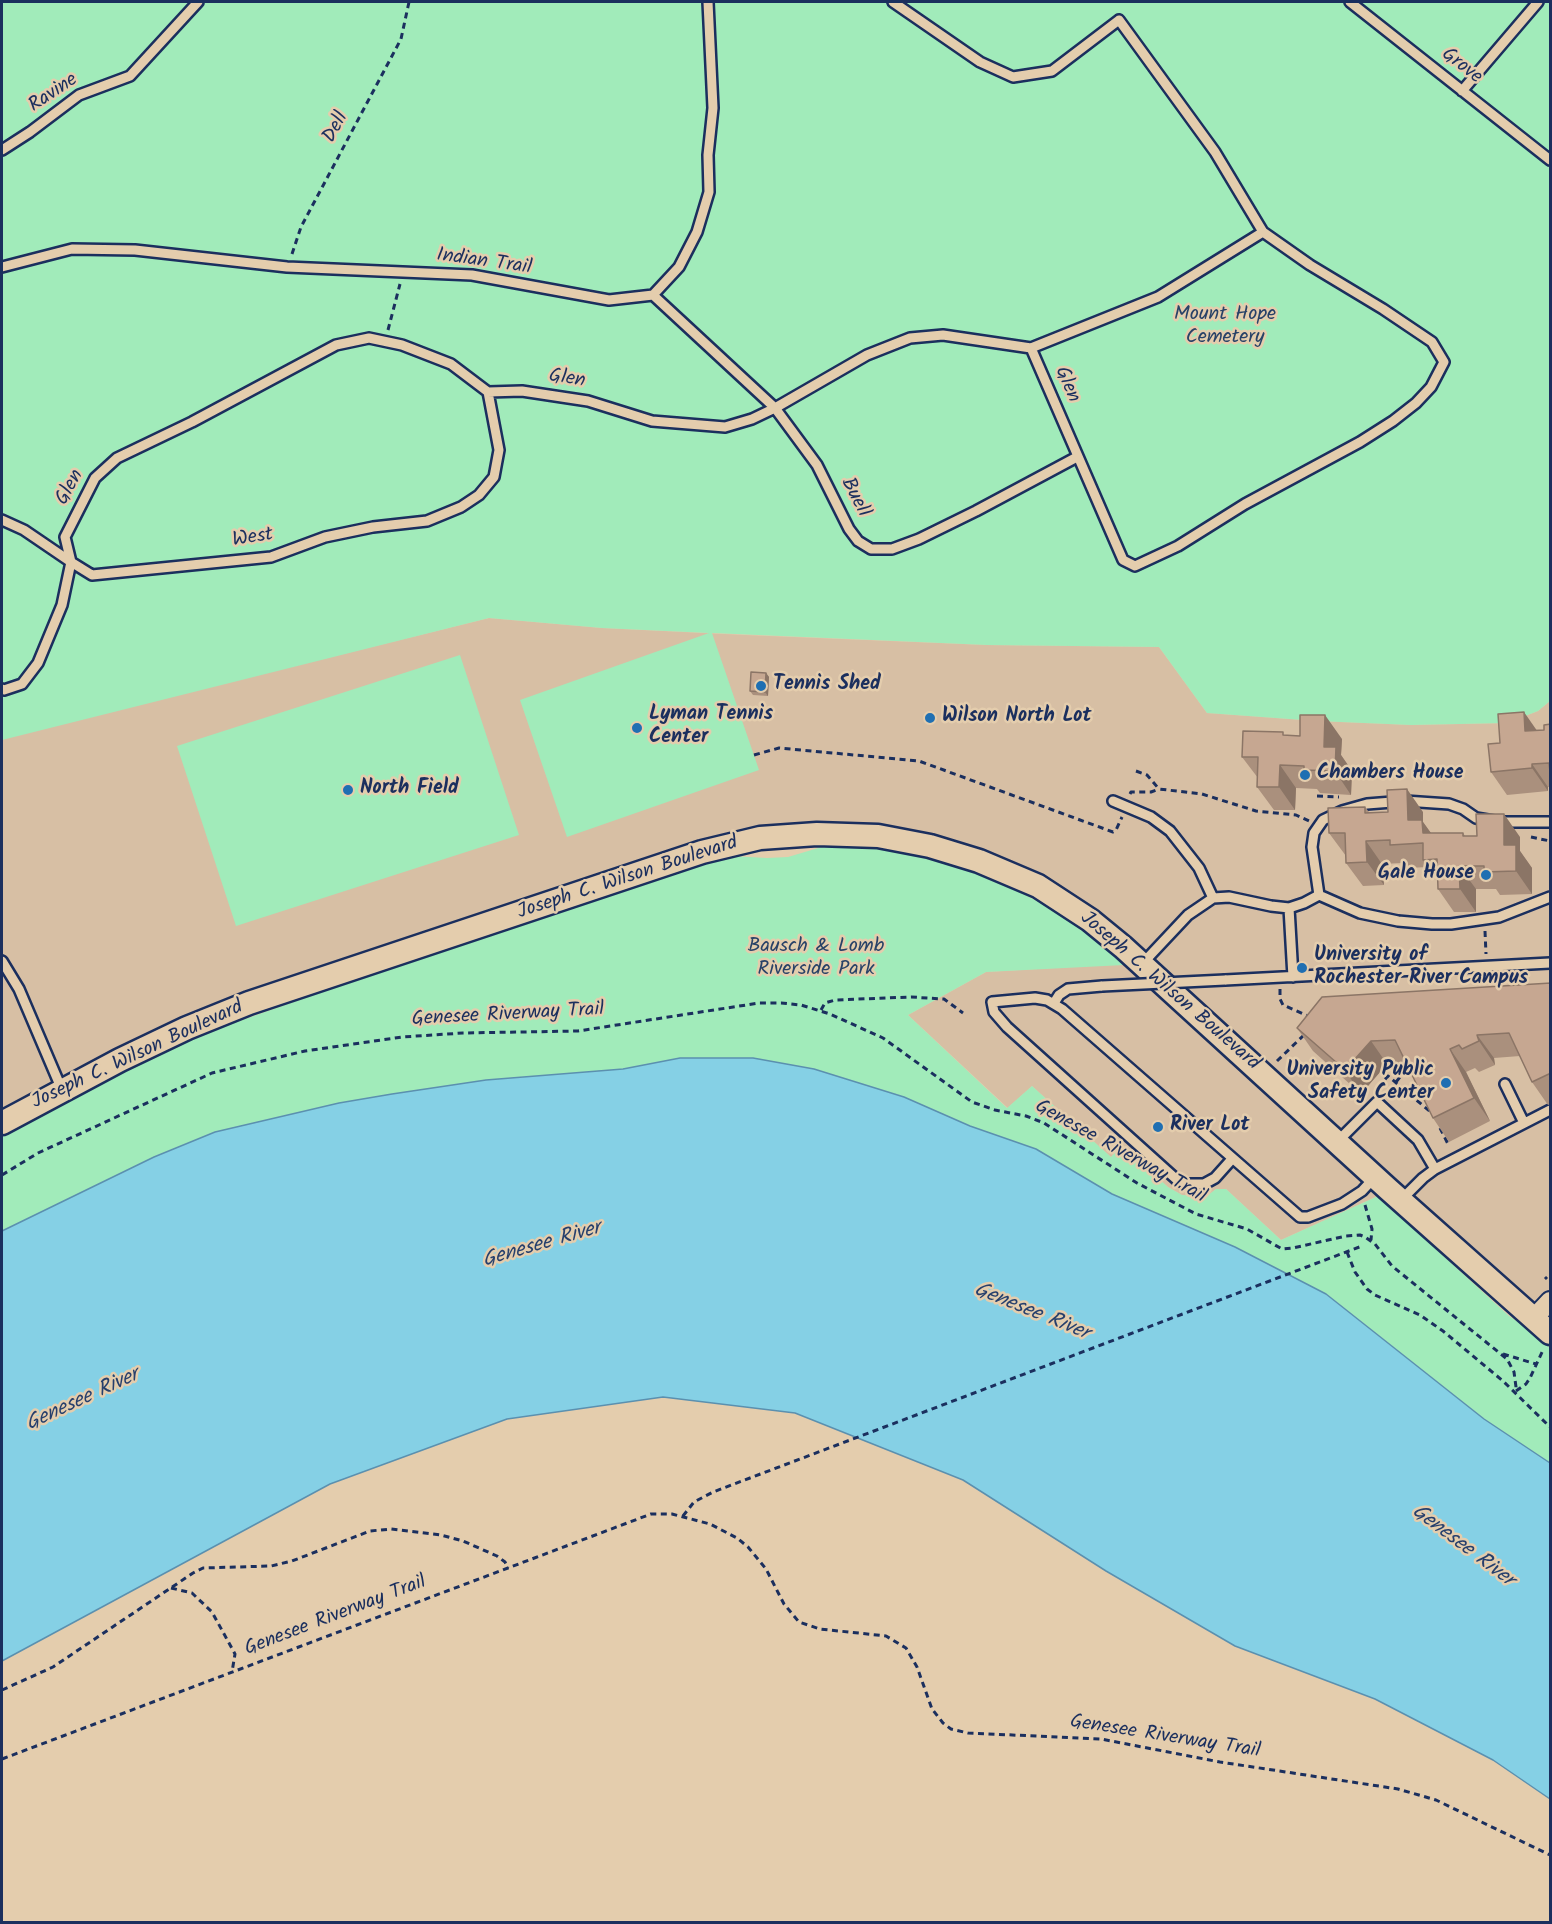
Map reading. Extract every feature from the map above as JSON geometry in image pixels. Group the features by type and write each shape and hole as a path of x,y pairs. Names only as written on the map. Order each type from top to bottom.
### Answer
{"street":[{"name":"Joseph C. Wilson Boulevard","path":"2,1123 62,1090 187,1028 249,1004 702,852 760,838 817,834 878,836 930,846 979,861 1038,886 1090,920 1142,964 1544,1332"},
{"path":"1544,1332 1551,1301"}],"lane":[{"name":"Ravine","path":"2,150 30,132 79,94 130,76 198,2"},
{"path":"653,295 679,267 697,232 709,192 708,155 713,108 708,2"},
{"path":"892,2 980,62 1013,77 1052,71 1119,20 1215,152 1263,232 1158,297 1031,348"},
{"name":"Grove","path":"1350,2 1551,160"},
{"path":"1462,91 1538,2"},
{"name":"Glen","path":"71,562 65,537 94,478 117,458 192,422 336,345 369,338 402,345 451,364 488,392 522,391 588,401 652,421 686,426 725,427 752,419 775,408 867,355 910,338 943,335 1031,348 1123,560 1135,566 1178,546 1245,504 1368,436 1416,403 1431,387 1444,362 1432,342 1263,232"},
{"name":"Indian Trail","path":"2,267 72,249 135,250 287,267 472,275 543,290 609,300 653,295"},
{"name":"Buell","path":"653,295 775,408 817,465 849,529 858,542 871,549 892,549 919,538 976,511 1077,457"},
{"name":"West","path":"2,520 24,530 92,575 271,557 325,537 373,527 427,521 470,501 479,495 494,477 499,450 488,392"},
{"path":"2,689 22,684 38,663 62,605 71,562"},
{"path":"1113,801 1157,821 1176,837 1205,878 1213,898"},
{"path":"1319,895 1312,847 1314,833 1318,826 1330,816 1356,807 1386,801 1449,804 1463,809 1476,818 1500,822 1551,822"},
{"path":"1319,895 1360,913 1398,921 1432,924 1451,924 1499,917 1551,897"},
{"path":"1142,964 1188,915 1213,898 1229,897 1289,908 1319,895"},
{"path":"1289,908 1293,977"},
{"path":"2,961 19,989 62,1090"},
{"path":"1054,1003 1059,995 1068,990 1102,986 1551,963"},
{"path":"1232,1159 1215,1178 1204,1184 1187,1184 1176,1179 1007,1027 994,1012 992,1002 1035,998 1054,1003 1081,1023 1300,1218 1342,1204 1362,1191 1376,1177"},
{"path":"1504,1084 1524,1123"},
{"path":"1337,1142 1377,1102 1418,1140 1436,1169"},
{"path":"1401,1200 1423,1178 1436,1169 1551,1110"}],"path":[{"name":"Dell","path":"287,267 301,227 401,39 410,2"},
{"path":"386,341 403,271"},
{"path":"754,755 779,748 919,761 1113,832 1119,826 1131,792 1151,792 1159,789 1202,794 1256,811 1296,815 1318,826"},
{"path":"1136,771 1147,775 1159,789"},
{"path":"1485,931 1485,940"},
{"path":"1279,978 1280,999 1283,1005 1314,1019"},
{"path":"821,1010 825,1003 835,1000 911,997 944,999 963,1013"},
{"name":"Genesee Riverway Trail","path":"2,1175 38,1153 212,1073 305,1051 402,1037 463,1033 578,1031 759,1003 791,1004 821,1010 862,1027 883,1038 972,1102 1044,1123 1137,1183 1196,1214 1247,1229 1282,1249 1346,1236 1365,1237 1375,1244 1392,1266 1507,1359 1514,1372 1516,1387 1514,1392"},
{"path":"1277,1061 1307,1031"},
{"path":"1396,1082 1405,1071 1411,1068"},
{"path":"1378,1088 1388,1076 1435,1116"},
{"path":"1439,1125 1455,1159"},
{"path":"683,1515 694,1502 713,1492 1362,1246"},
{"path":"1347,1252 1355,1272 1367,1289 1431,1322 1481,1362 1551,1427"},
{"path":"1514,1392 1526,1384 1536,1364 1544,1332"},
{"path":"1502,1354 1536,1364"},
{"name":"Genesee Riverway Trail","path":"2,1759 651,1514 683,1515 723,1531 748,1547 766,1569 784,1604 800,1622 820,1629 886,1636 906,1648 917,1667 932,1709 951,1728 968,1733 1101,1740 1220,1762 1398,1789 1436,1800 1551,1855"},
{"path":"2,1690 53,1668 203,1568 271,1566 292,1561 370,1531 391,1529 441,1535 463,1541 497,1556 508,1568"},
{"path":"171,1588 192,1593 212,1612 235,1654 232,1672"}],"shaded area":[{"name":"University of Rochester River Campus","path":"489,618 602,628 745,635 987,645 1159,647 1207,713 1412,725 1507,723 1538,711 1550,701 1550,1320 1402,1185 1281,1240 1226,1189 1216,1189 1207,1196 1182,1195 1168,1187 1122,1146 1111,1157 1032,1086 1008,1108 908,1015 986,972 1158,962 1123,930 1087,903 1046,877 1002,857 955,841 902,828 847,822 794,823 744,828 694,841 248,990 132,1041 2,1110 2,738"}],"green space":[{"name":"Mount Hope Cemetery","path":"2,2 1550,2 1550,701 1538,711 1507,723 1411,725 1207,713 1159,647 987,645 712,633 759,770 567,837 520,700 709,633 602,628 489,618 2,740"},
{"name":"North Field","path":"460,655 519,835 236,926 177,746"},
{"name":"Bausch & Lomb Riverside Park","path":"825,846 865,847 910,853 954,865 998,881 1079,926 1108,949 1124,965 986,972 908,1015 1007,1108 1032,1086 1111,1157 1121,1146 1168,1187 1182,1195 1207,1196 1216,1189 1226,1189 1281,1240 1378,1196 1509,1316 1532,1331 1550,1348 1550,1463 1484,1419 1326,1294 1235,1247 1112,1194 1036,1149 970,1126 904,1097 814,1069 680,1058 623,1069 486,1080 339,1103 215,1132 154,1157 2,1231 2,1137 134,1066 205,1033 693,867 731,856 788,857"}],"water":[{"name":"Genesee River","path":"680,1058 753,1058 814,1069 904,1097 970,1126 1036,1149 1112,1194 1235,1247 1326,1294 1484,1419 1550,1463 1550,1799 1493,1760 1375,1699 1235,1646 1106,1571 963,1480 795,1413 663,1397 507,1419 330,1484 2,1661 2,1231 154,1157 215,1132 339,1103 392,1094 486,1080 623,1069"}],"building":[{"name":"Tennis Shed","path":"751,672 766,673 765,692 750,691"},
{"path":"1524,712 1525,731 1544,730 1544,725 1551,724 1551,781 1549,763 1532,764 1532,768 1491,772 1488,744 1500,743 1498,714"},
{"path":"1300,715 1325,715 1324,747 1336,747 1335,771 1304,770 1304,766 1280,765 1279,787 1257,787 1258,757 1242,757 1243,731 1283,732 1283,735 1300,736"},
{"path":"1407,789 1408,820 1422,820 1423,833 1463,833 1463,836 1477,836 1476,814 1504,814 1504,845 1516,845 1516,871 1484,872 1484,866 1459,866 1460,889 1438,889 1437,859 1423,860 1423,843 1390,845 1390,840 1366,841 1367,862 1346,863 1345,833 1329,833 1328,808 1365,807 1365,813 1388,812 1387,790"},
{"name":"University Public Safety Center","path":"1551,983 1551,1073 1532,1082 1509,1033 1477,1035 1479,1041 1462,1049 1459,1045 1450,1049 1474,1098 1433,1118 1395,1040 1371,1041 1345,1070 1297,1028 1322,997"}],"place":[{"name":"Tennis Shed","path":"761,686"},
{"name":"Wilson North Lot","path":"930,718"},
{"name":"Lyman Tennis Center","path":"637,728"},
{"name":"Chambers House","path":"1305,775"},
{"name":"North Field","path":"348,790"},
{"name":"Gale House","path":"1486,875"},
{"name":"University of Rochester River Campus","path":"1302,968"},
{"name":"University Public Safety Center","path":"1446,1083"},
{"name":"River Lot","path":"1158,1127"}]}
